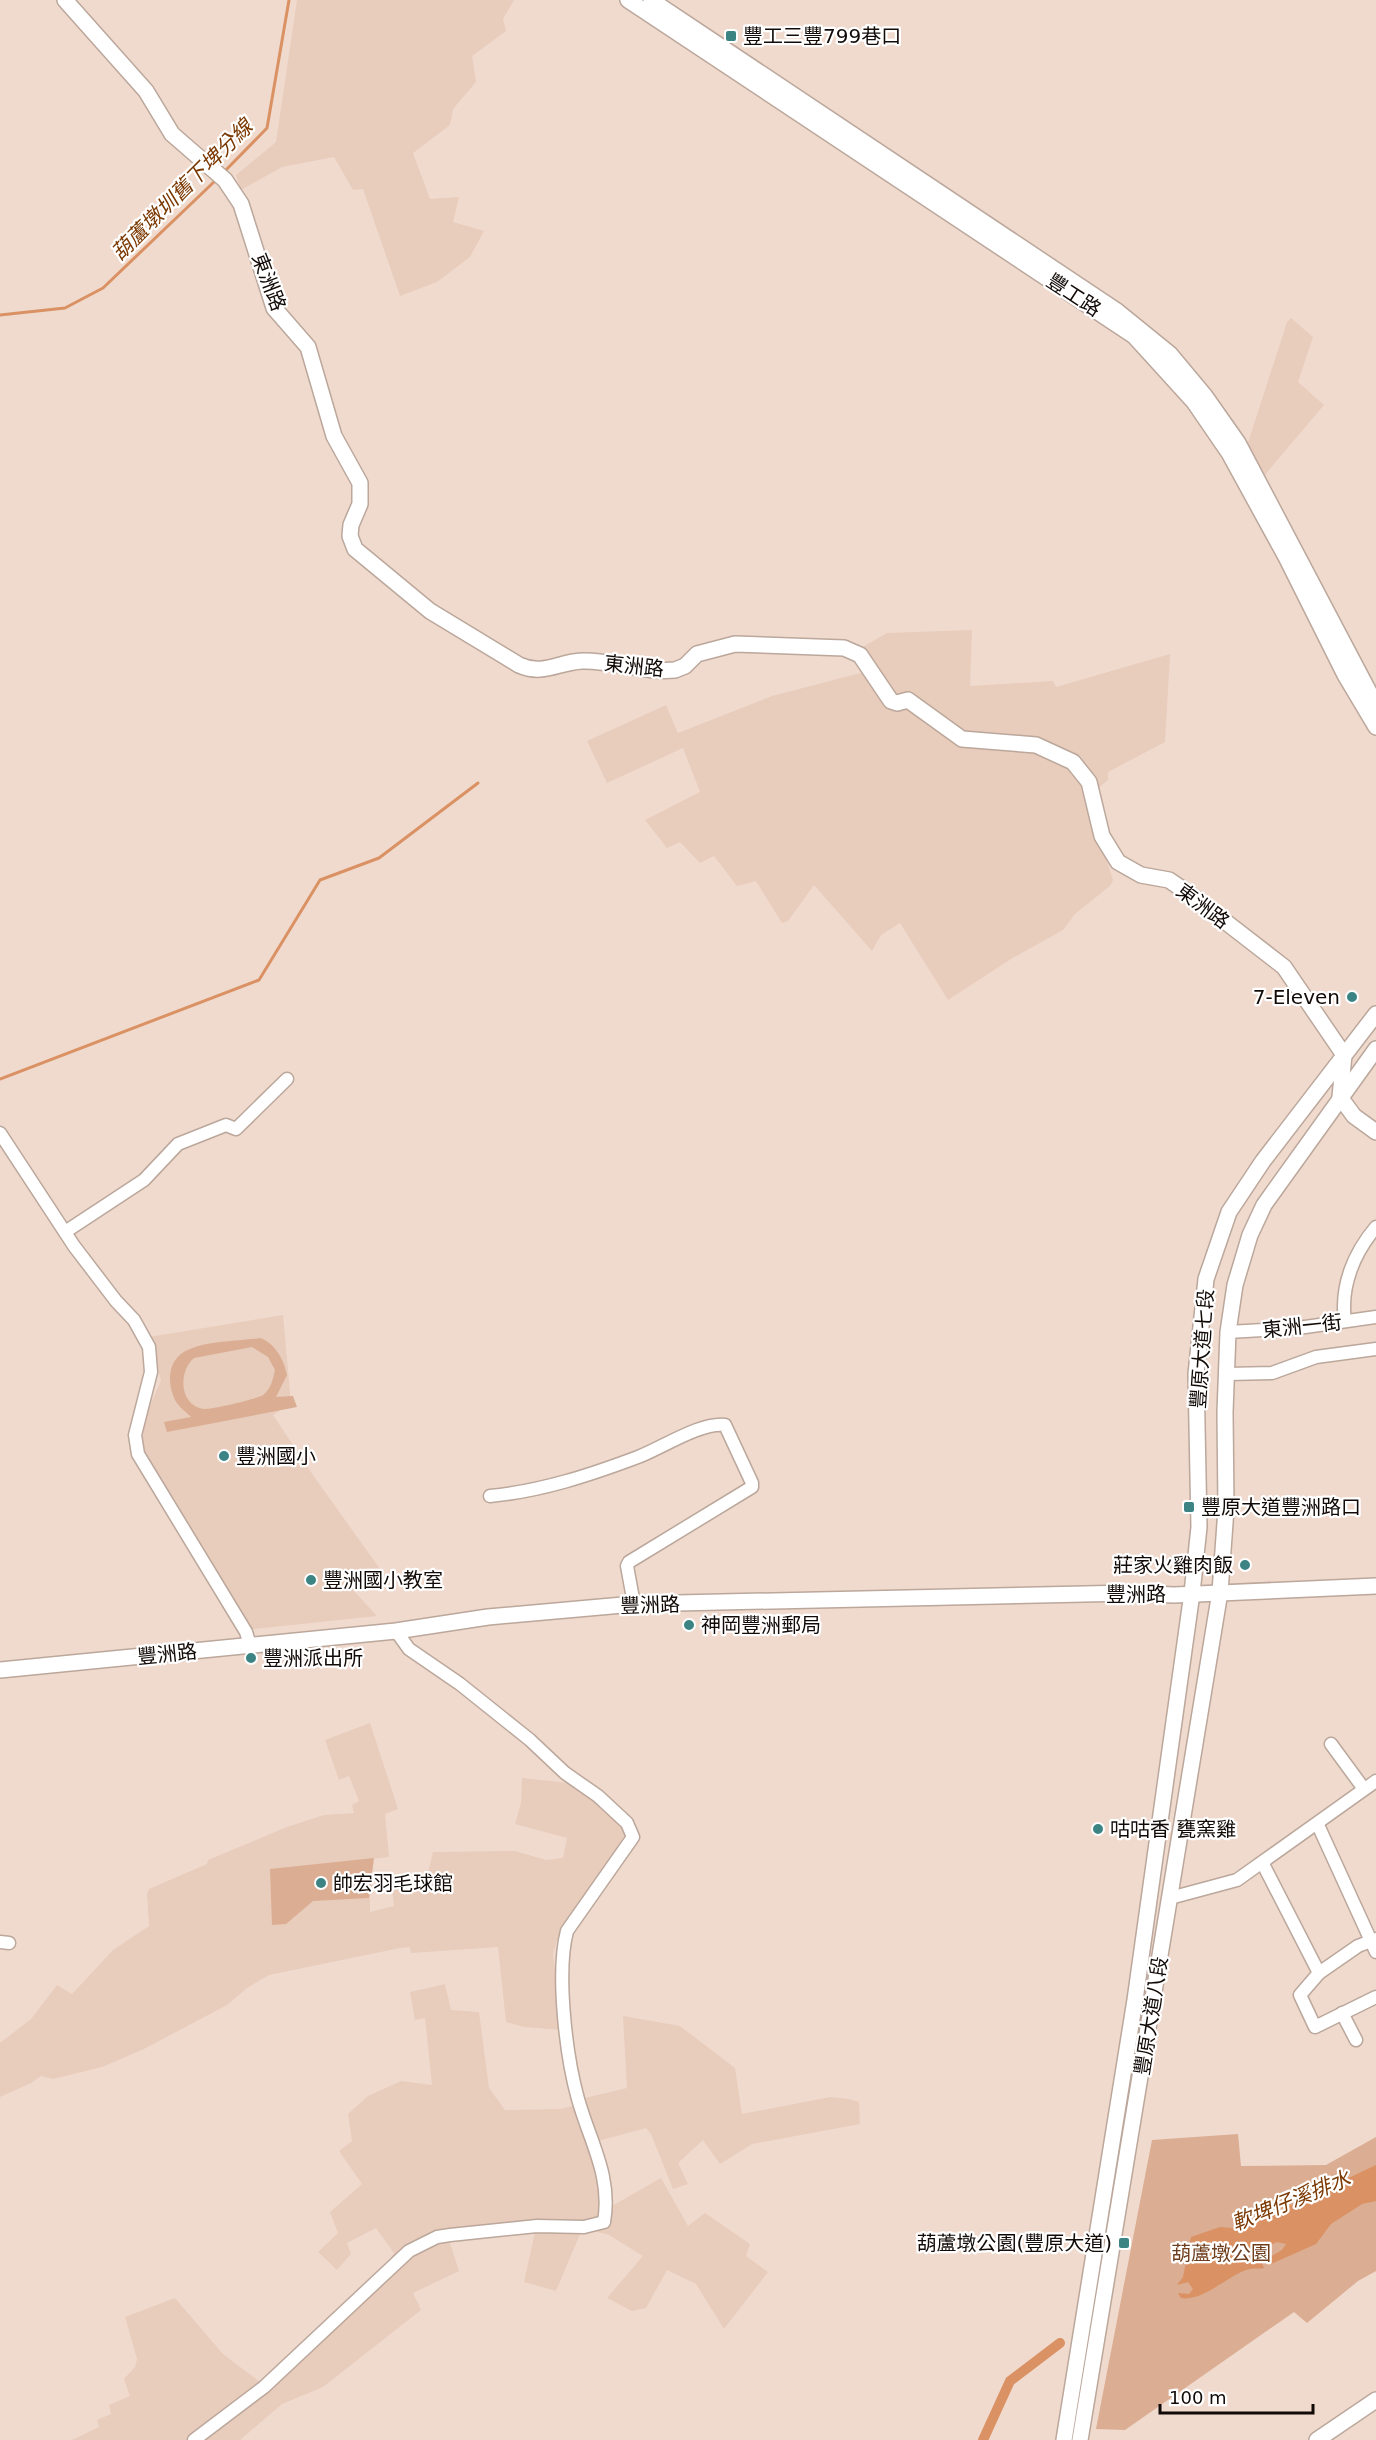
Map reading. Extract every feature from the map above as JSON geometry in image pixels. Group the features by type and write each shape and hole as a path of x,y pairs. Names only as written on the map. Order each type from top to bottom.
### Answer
{"street":[{"name":"東洲路","path":"65,0 147,91 172,134 221,176 245,213 274,308 299,334 312,355 334,436 360,483 360,504 351,525 350,536 355,549 422,605 519,665 538,670 582,661 675,670 685,666 697,654 722,646 748,644 853,650 860,655 891,701 897,703 908,700 962,739 1036,744 1073,762 1089,782 1102,836 1118,862 1141,874 1169,880 1274,957 1284,967 1344,1055"},
{"name":"豐工路","path":"628,0 1106,315 1134,336 1194,402 1228,453 1286,557 1364,709 1376,727"},
{"name":"豐工路","path":"651,0 1117,311 1170,354 1205,396 1238,443 1376,705"},
{"name":"豐原大道七段","path":"1192,1593 1199,1527 1196,1374 1206,1279 1229,1212 1263,1161 1376,1014"},
{"name":"豐原大道七段","path":"1220,1592 1226,1509 1225,1413 1228,1332 1235,1285 1250,1235 1264,1205 1376,1049"},
{"path":"1344,1055 1340,1097 1354,1116 1376,1132"},
{"path":"65,1232 144,1180 178,1144 226,1125 236,1129 287,1079"},
{"path":"0,1133 65,1232 116,1301 134,1320 149,1347 152,1372 135,1435 138,1454 246,1632 250,1645"},
{"path":"1345,1321 1342,1302 1347,1279 1363,1242 1376,1227"},
{"name":"東洲一街","path":"1228,1332 1298,1328 1376,1317"},
{"path":"1228,1374 1272,1373 1316,1357 1376,1349"},
{"path":"490,1496 544,1489 640,1456 706,1427 725,1425 748,1472 752,1487 629,1562 627,1566 634,1605"},
{"name":"豐洲路","path":"0,1670 396,1631 488,1617 634,1605 1293,1591 1376,1586"},
{"name":"豐原大道八段","path":"1080,2440 1220,1592"},
{"name":"豐原大道八段","path":"1064,2440 1135,2000 1192,1593"},
{"path":"194,2440 264,2387 409,2251 437,2237 450,2235 537,2226 584,2227 604,2222 607,2187 574,2079 564,2005 563,1947 567,1931 633,1837 627,1823 598,1796 565,1773 530,1740 460,1684 409,1649 396,1631"},
{"path":"1331,1744 1364,1789"},
{"path":"1170,1898 1237,1880 1263,1864 1376,1781"},
{"path":"1318,1824 1374,1944 1319,1972 1300,1995 1315,2027 1376,1997"},
{"path":"1263,1864 1319,1972"},
{"path":"1342,2013 1356,2040"},
{"path":"1317,2440 1376,2400"}],"shaded area":[{"path":"297,0 514,0 503,19 506,31 472,56 476,82 453,109 450,125 413,153 430,199 459,197 453,222 484,231 470,257 437,282 400,296 363,189 353,190 334,157 282,167 241,190 236,175 276,142"},
{"path":"1291,318 1313,337 1298,382 1324,405 1263,477 1246,449 1287,322"},
{"path":"972,630 970,686 1053,681 1056,687 1170,654 1165,742 1108,772 1108,780 1097,789 1092,817 1113,880 1110,886 1075,914 1063,930 1011,959 948,1000 900,923 881,935 872,951 814,885 788,921 782,923 756,881 737,886 714,856 700,863 680,842 667,848 645,820 700,792 683,748 607,783 587,741 666,705 678,733 772,696 872,670 861,648 887,633"},
{"name":"豐洲國小","path":"283,1315 291,1403 273,1415 385,1576 354,1591 377,1616 245,1630 136,1435 161,1381 149,1337"},
{"path":"370,1723 398,1809 385,1814 389,1857 370,1859 374,1893 370,1895 370,1912 394,1906 392,1890 419,1890 425,1885 433,1852 515,1851 546,1860 563,1858 567,1838 515,1824 521,1803 522,1778 578,1784 605,1806 624,1829 624,1836 596,1884 564,1925 557,1940 553,1954 563,2030 524,2027 506,2022 498,1947 411,1953 410,1947 400,1948 269,1975 247,1988 227,2005 144,2049 102,2067 53,2079 41,2076 0,2097 0,2043 31,2019 57,1985 72,1994 113,1950 149,1926 147,1894 149,1889 207,1864 208,1860 287,1827 324,1815 354,1813 352,1805 359,1801 349,1776 339,1780 325,1740"},
{"path":"445,1984 451,2010 479,2012 489,2088 505,2110 560,2109 577,2105 602,2189 612,2206 661,2178 688,2226 705,2213 750,2244 746,2256 768,2272 724,2329 696,2284 667,2270 646,2308 632,2311 607,2298 643,2256 609,2235 594,2231 580,2234 556,2291 524,2282 535,2232 449,2240 459,2271 413,2293 421,2310 323,2387 282,2404 240,2440 72,2440 99,2427 97,2420 111,2414 109,2405 130,2396 124,2379 135,2367 137,2359 125,2317 175,2298 223,2354 260,2382 384,2270 394,2253 376,2228 347,2243 351,2254 337,2270 318,2252 338,2233 330,2212 362,2184 339,2151 352,2141 348,2114 368,2096 401,2081 432,2085 425,2018 415,2020 410,1992"},
{"path":"623,2016 680,2026 735,2068 742,2114 830,2097 859,2102 860,2124 752,2144 720,2164 703,2140 678,2163 688,2184 673,2189 651,2134 646,2128 598,2141 585,2098 627,2088"},
{"path":"1376,2165 1376,2201 1362,2204 1331,2224 1316,2244 1271,2264 1270,2257 1282,2250 1286,2244 1277,2242 1257,2252 1264,2268 1242,2272 1199,2296 1181,2298 1178,2293 1189,2294 1193,2289 1188,2282 1177,2285 1183,2277 1191,2237 1220,2227 1231,2228 1260,2220"}],"green space":[{"path":"260,1338 278,1353 287,1375 276,1397 293,1396 297,1407 167,1432 164,1422 191,1417 175,1400 170,1385 171,1370 177,1358 197,1346","holes":["252,1347 268,1357 275,1370 270,1387 263,1395 234,1404 204,1409 190,1402 186,1395 185,1371 194,1358"]},
{"name":"帥宏羽毛球館","path":"374,1858 369,1898 313,1901 286,1924 272,1925 270,1869"},
{"name":"葫蘆墩公園","path":"1238,2134 1241,2166 1326,2165 1376,2137 1376,2271 1358,2281 1307,2323 1294,2312 1125,2430 1096,2429 1152,2140"}],"waterway":[{"name":"葫蘆墩圳舊下埤分線","path":"223,173 267,128 289,0"},
{"name":"葫蘆墩圳舊下埤分線","path":"0,315 65,308 103,288 216,180"},
{"path":"0,1079 259,980 320,880 379,858 478,783"},
{"name":"軟埤仔溪排水","path":"983,2440 1010,2381 1060,2343"}],"place":[{"name":"豐工三豐799巷口","path":"731,36"},
{"name":"7-Eleven","path":"1352,997"},
{"name":"豐洲國小","path":"224,1456"},
{"name":"豐原大道豐洲路口","path":"1189,1507"},
{"name":"莊家火雞肉飯","path":"1245,1565"},
{"name":"豐洲國小教室","path":"311,1580"},
{"name":"神岡豐洲郵局","path":"689,1625"},
{"name":"豐洲派出所","path":"251,1658"},
{"name":"咕咕香 甕窯雞","path":"1098,1829"},
{"name":"帥宏羽毛球館","path":"321,1883"},
{"name":"葫蘆墩公園(豐原大道)","path":"1124,2243"}]}
